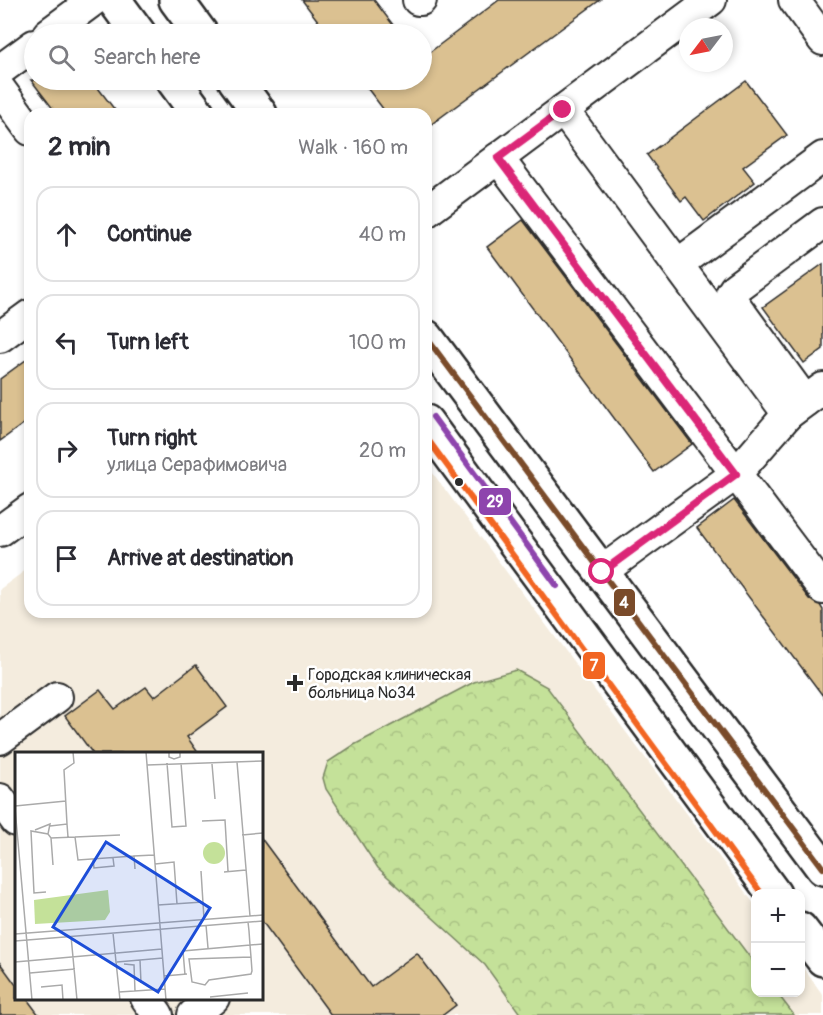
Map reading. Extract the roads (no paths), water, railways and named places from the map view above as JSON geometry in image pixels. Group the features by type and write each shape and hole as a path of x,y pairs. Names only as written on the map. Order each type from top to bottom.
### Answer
{"main road":[{"path":"114,0 132,24"},
{"path":"176,0 194,24"},
{"path":"180,90 194,108"},
{"path":"242,90 256,108"},
{"path":"432,345 602,572 819,853"},
{"path":"432,430 770,889"},
{"path":"805,934 823,959"}],"street":[{"path":"62,24 94,0"},
{"path":"432,208 563,110 674,11 711,0"},
{"path":"794,0 823,40"},
{"path":"0,70 24,52"},
{"path":"0,89 24,122"},
{"path":"563,110 678,264 806,401"},
{"path":"678,264 823,157"},
{"path":"498,158 823,589"},
{"path":"806,401 733,302 731,294 735,288 823,224"},
{"path":"0,338 24,320"},
{"path":"602,572 736,474 806,401"},
{"path":"0,531 24,513"},
{"path":"0,739 57,698"},
{"path":"0,799 15,820"},
{"path":"147,1000 158,1015"},
{"path":"193,1015 213,1000"}],"place":[{"name":"Городская клиническая больница №34","path":"295,683"}]}
